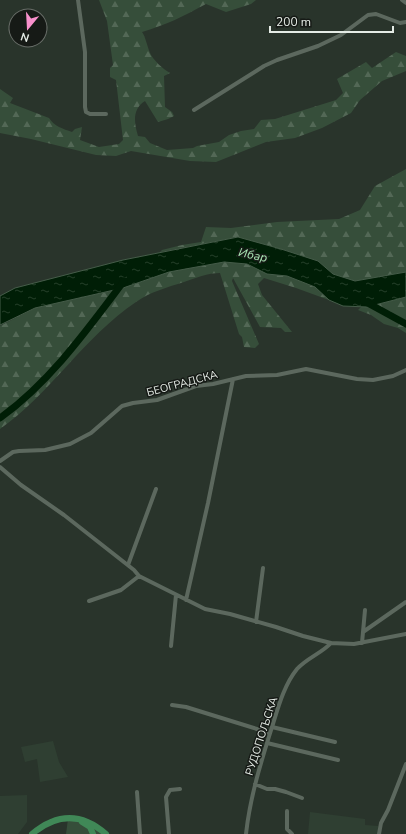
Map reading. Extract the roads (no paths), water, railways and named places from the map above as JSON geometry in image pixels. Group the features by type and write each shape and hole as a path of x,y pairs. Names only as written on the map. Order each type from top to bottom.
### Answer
{"main road":[{"path":"32,834 44,825 57,820 74,818 84,820 95,825 106,834"},
{"path":"57,820 80,821 90,827 93,834"}],"street":[{"path":"78,0 85,52 86,112 90,114 106,114"},
{"path":"402,0 406,3"},
{"path":"194,110 264,66 318,46 335,38 368,16 376,14 400,23 406,22"},
{"name":"БЕОГРАДСКА","path":"0,461 12,452 45,450 70,444 91,433 114,411 122,406 158,400 196,386 256,375 277,375 306,369 357,379 373,380 394,376 406,370"},
{"path":"186,600 208,503 233,379"},
{"path":"0,467 21,486 64,514 128,565 139,576 205,609 331,643 362,643 406,634"},
{"path":"128,565 156,489"},
{"path":"256,622 263,568"},
{"path":"89,601 121,590 139,576"},
{"path":"171,646 176,595"},
{"path":"363,632 406,602"},
{"path":"362,643 364,610"},
{"name":"РУДОПОЉСКА","path":"246,834 248,815 255,784 278,708 287,686 298,668 326,649 331,643"},
{"path":"172,705 186,707 270,734"},
{"path":"272,727 335,742"},
{"path":"267,742 338,760"},
{"path":"379,834 381,824 406,764"},
{"path":"255,784 267,789 275,789 302,798"},
{"path":"169,834 166,797 170,790 180,789"},
{"path":"137,792 140,834"},
{"path":"287,811 286,829 292,834"}],"water":[{"path":"238,237 318,261 333,274 355,281 406,272 406,297 367,307 343,306 329,300 315,287 287,276 267,274 247,264 224,262 169,272 123,288 35,308 0,325 0,296 15,288 123,260"}],"waterway":[{"name":"Ибар","path":"0,418 18,404 51,372 82,336 124,281"},
{"name":"Ибар","path":"364,301 406,324"}]}
